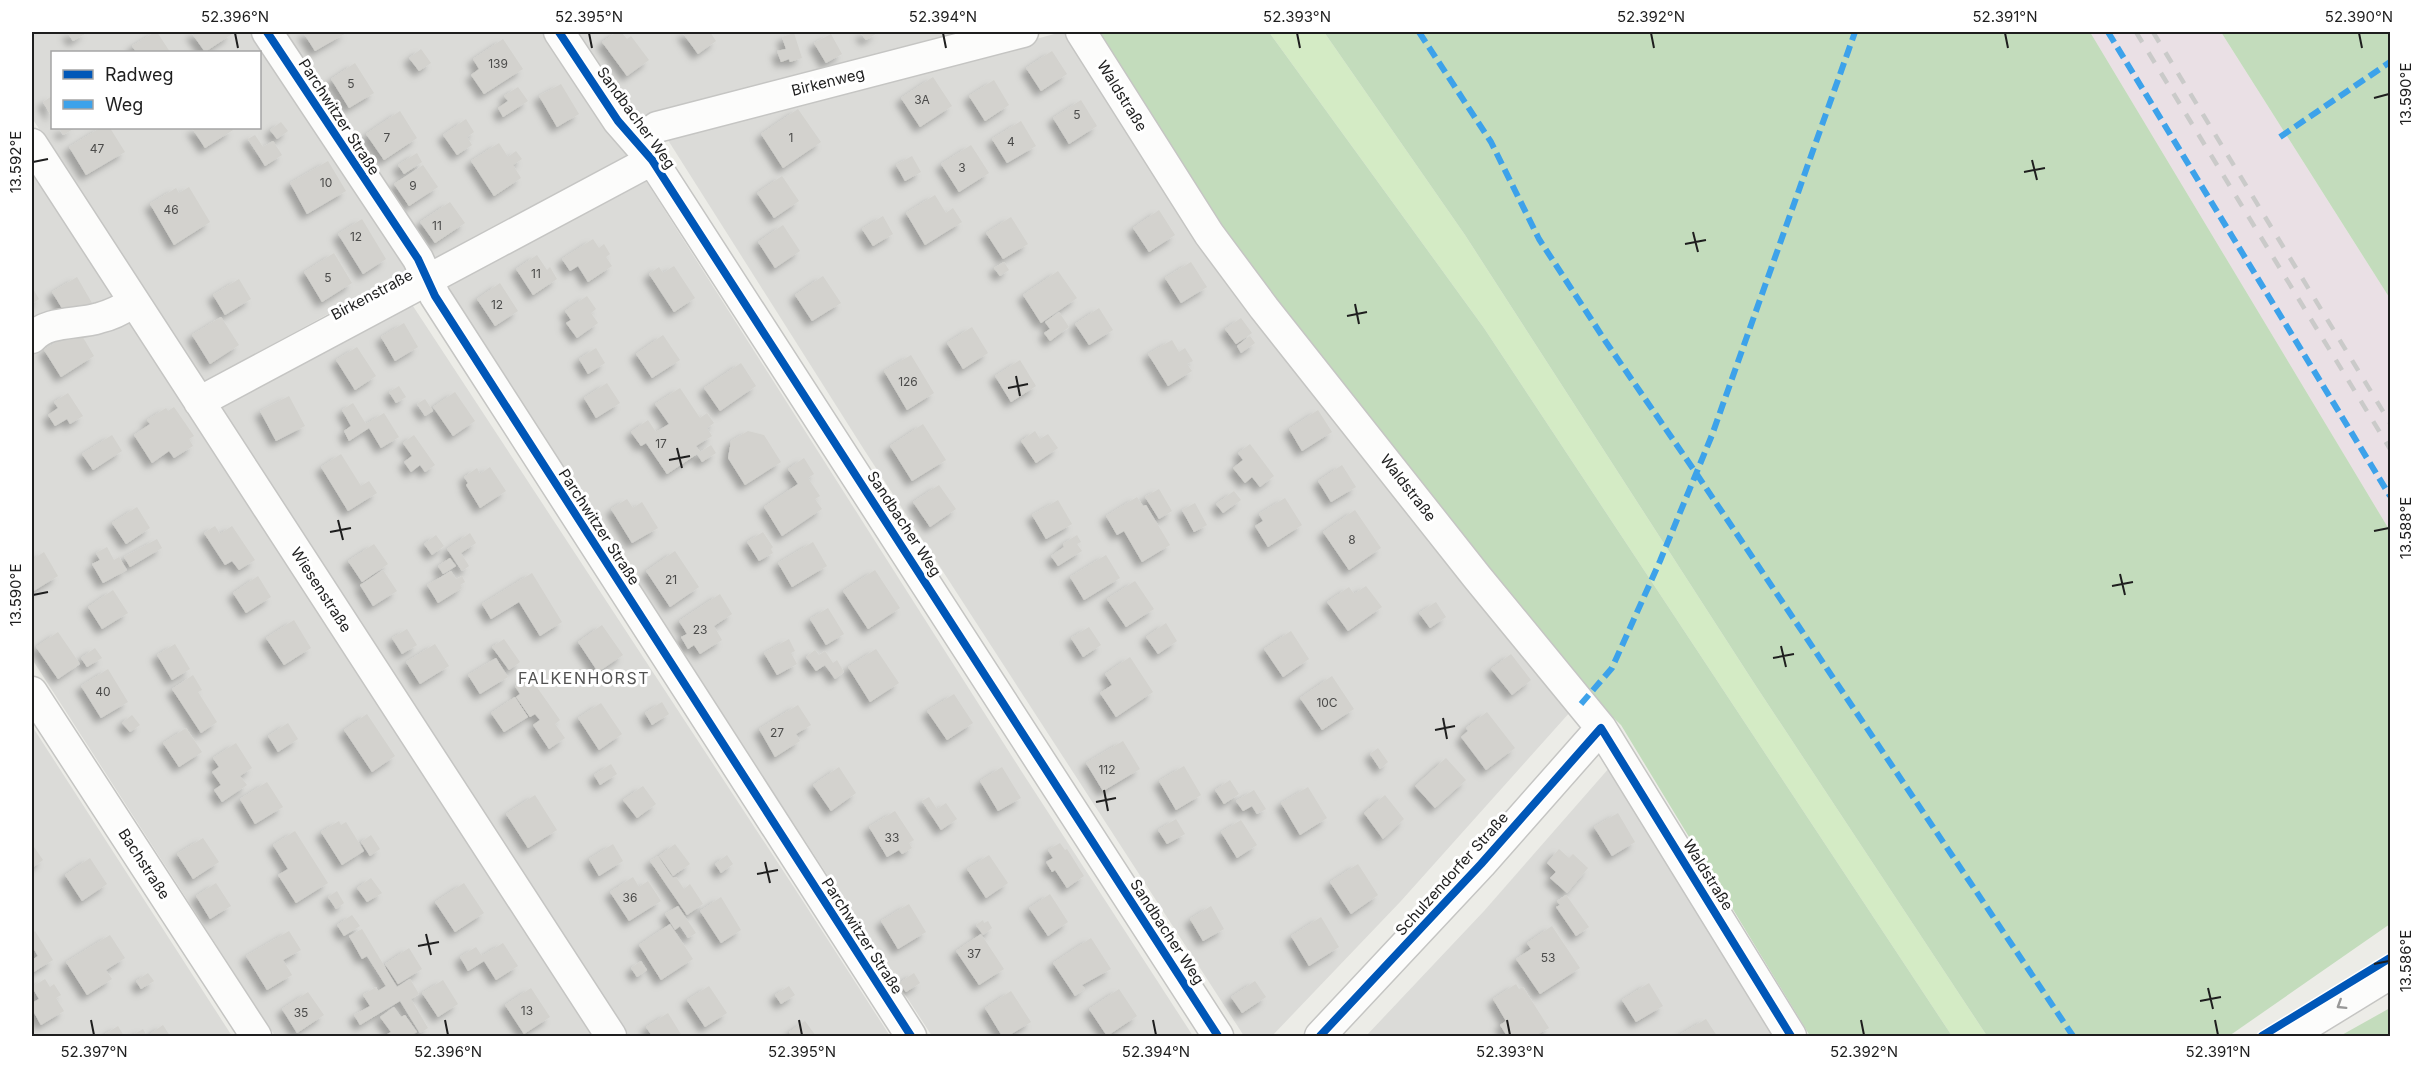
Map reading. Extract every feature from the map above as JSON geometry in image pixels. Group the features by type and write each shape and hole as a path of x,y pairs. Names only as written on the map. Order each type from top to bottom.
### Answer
{"street":[{"name":"Parchwitzer Straße","path":"267,32 418,259 435,296 911,1036"},
{"name":"Sandbacher Weg","path":"559,32 618,121 645,151 1218,1036"},
{"name":"Birkenweg","path":"645,151 657,127 1023,32"},
{"name":"Waldstraße","path":"1081,32 1195,213 1250,290 1471,570 1601,728 1791,1036"},
{"name":"Wiesenstraße","path":"32,144 611,1036"},
{"name":"Birkenstraße","path":"199,402 428,280 645,151"},
{"path":"32,338 39,330 49,326 99,318 134,302"},
{"name":"Bachstraße","path":"32,692 256,1036"},
{"name":"Schulzendorfer Straße","path":"1320,1036 1481,864 1601,728"},
{"path":"2289,1036 2391,974"}],"shaded area":[{"path":"32,32 256,32 412,268 204,382 32,118"},
{"path":"277,32 547,32 629,156 429,263"},
{"path":"571,32 971,32 640,117 632,114"},
{"path":"1062,32 1070,32 1571,711 1401,901 1272,1036 1244,1036 863,448 666,137"},
{"path":"2090,32 2221,32 2389,297 2390,531"},
{"path":"32,170 595,1036 275,1036 32,659"},
{"path":"646,181 1020,769 1193,1036 932,1036 445,287"},
{"path":"411,303 890,1036 629,1036 219,403"},
{"path":"32,726 232,1036 32,1036"},
{"path":"1610,767 1777,1036 1366,1036 1484,911"}],"green space":[{"path":"1098,32 1269,32 1484,328 1952,1036 1810,1036 1621,725 1571,677 1239,256"},
{"path":"1269,32 1324,32 1465,235 1754,683 1987,1036 1952,1036 1484,328"},
{"path":"1324,32 2090,32 2390,531 2390,924 2229,1036 1987,1036 1754,683 1465,235"},
{"path":"2221,32 2390,32 2390,299 2389,297"},
{"path":"2390,1008 2390,1036 2340,1036"}],"building":[{"path":"67,32 88,32 73,41"},
{"path":"157,32 169,51 135,51 132,46"},
{"path":"191,32 230,32 232,34 206,51"},
{"path":"303,32 348,32 315,51"},
{"path":"617,32 621,32 627,39 631,36 649,60 627,76 602,42"},
{"path":"682,32 710,32 716,41 698,54"},
{"path":"860,32 879,32 866,40"},
{"path":"794,33 802,58 781,62 777,51 786,49 782,37"},
{"path":"831,34 842,54 826,63 814,43"},
{"path":"503,39 523,69 484,94 471,75 479,69 473,59"},
{"path":"421,49 431,63 419,71 409,58"},
{"path":"1052,51 1067,74 1041,91 1026,68"},
{"path":"355,63 374,93 349,108 331,79"},
{"path":"933,77 952,106 920,127 901,98"},
{"path":"994,80 1009,105 985,121 969,96"},
{"path":"561,84 579,114 557,127 539,96"},
{"path":"518,87 528,101 503,117 498,108 508,101 504,96"},
{"path":"51,97 51,115 43,102"},
{"path":"1081,100 1097,126 1069,144 1053,118"},
{"path":"798,109 821,142 783,168 761,134"},
{"path":"400,111 417,138 384,160 366,134"},
{"path":"466,119 474,132 467,137 472,145 457,155 443,135"},
{"path":"1021,121 1036,146 1007,163 992,139"},
{"path":"281,122 288,131 277,139 270,130"},
{"path":"60,129 73,129 63,135"},
{"path":"98,129 111,129 125,152 86,175 69,147"},
{"path":"193,129 233,130 205,148"},
{"path":"255,135 263,147 273,141 282,155 265,166 248,139"},
{"path":"499,143 508,157 516,151 522,159 513,165 521,178 494,196 471,161"},
{"path":"971,145 989,173 959,192 941,164"},
{"path":"417,153 422,162 404,174 398,165"},
{"path":"912,156 921,172 905,181 896,165"},
{"path":"328,161 346,191 307,214 290,183"},
{"path":"423,165 438,187 409,206 394,184"},
{"path":"782,176 799,201 774,218 757,193"},
{"path":"189,187 210,222 174,245 150,204 176,188 179,193"},
{"path":"935,195 946,213 953,208 962,222 925,245 906,213"},
{"path":"450,202 465,223 435,243 420,222"},
{"path":"1159,210 1175,235 1149,252 1133,228"},
{"path":"883,216 893,234 873,246 862,229"},
{"path":"1011,217 1028,244 1003,259 986,233"},
{"path":"362,219 386,259 363,274 338,234"},
{"path":"783,225 800,251 775,268 758,242"},
{"path":"593,239 599,248 604,244 610,254 606,257 612,266 588,282 578,266 570,271 562,259"},
{"path":"334,253 352,283 322,302 304,272"},
{"path":"537,255 547,270 550,267 557,279 533,295 516,269"},
{"path":"1004,262 1009,270 1000,276 994,268"},
{"path":"1191,262 1207,287 1181,303 1165,278"},
{"path":"674,266 695,298 674,312 649,274 659,267 663,273"},
{"path":"1058,271 1077,298 1041,323 1023,295"},
{"path":"823,276 841,303 812,321 795,295"},
{"path":"77,277 92,303 68,318 52,292"},
{"path":"239,279 251,299 225,315 213,295"},
{"path":"500,283 518,311 495,326 477,299"},
{"path":"32,287 39,299 32,304"},
{"path":"587,296 596,309 591,313 598,323 577,338 566,323 571,320 565,311"},
{"path":"1099,308 1113,330 1089,345 1075,324"},
{"path":"1059,312 1069,327 1050,341 1044,333 1050,329 1045,322"},
{"path":"221,317 239,345 210,364 192,335"},
{"path":"1241,318 1252,333 1236,344 1225,329"},
{"path":"404,323 418,347 395,361 381,337"},
{"path":"972,327 988,353 963,369 947,343"},
{"path":"78,329 94,356 61,377 44,350"},
{"path":"663,335 680,360 652,378 636,354"},
{"path":"1250,336 1255,343 1241,353 1237,346"},
{"path":"1172,340 1179,352 1185,348 1193,361 1187,364 1192,371 1168,386 1148,354"},
{"path":"357,347 376,376 355,390 336,360"},
{"path":"596,348 605,363 588,374 579,359"},
{"path":"911,355 934,393 907,410 884,371"},
{"path":"1020,360 1036,386 1011,402 995,376"},
{"path":"741,363 756,386 720,411 704,388"},
{"path":"607,383 620,403 596,418 584,398"},
{"path":"399,386 406,397 396,403 389,392"},
{"path":"680,388 700,418 707,413 714,423 707,428 712,436 696,446 700,452 711,445 716,453 702,462 697,454 667,474 646,443 641,446 631,432 648,420 656,432 669,424 655,404"},
{"path":"455,392 475,421 453,436 433,407"},
{"path":"68,393 83,416 70,424 67,419 55,426 48,415 58,408 54,402"},
{"path":"289,396 305,426 276,441 260,411"},
{"path":"425,399 433,411 425,416 417,404"},
{"path":"353,403 366,424 384,413 399,437 381,448 369,428 349,441 344,431 351,426 342,410"},
{"path":"174,407 194,436 189,439 193,446 174,458 169,451 152,463 134,435 150,424 147,420 166,408 168,411"},
{"path":"1318,410 1332,432 1302,451 1289,429"},
{"path":"923,424 946,460 912,481 890,446"},
{"path":"748,431 764,435 781,462 745,485 728,458 731,441"},
{"path":"1035,431 1040,439 1048,434 1058,448 1036,463 1021,441"},
{"path":"112,435 122,451 93,470 82,454"},
{"path":"414,435 435,465 425,472 420,465 411,472 404,462 412,456 403,443"},
{"path":"1250,444 1274,476 1260,487 1252,477 1245,483 1233,468 1243,460 1238,453"},
{"path":"341,454 361,486 369,481 377,493 348,511 321,467"},
{"path":"804,458 814,474 808,478 820,496 815,499 822,509 782,536 764,507 798,484 788,469"},
{"path":"1342,465 1356,487 1331,502 1318,481"},
{"path":"490,467 506,491 480,508 466,485 468,483 464,477 477,468 480,474"},
{"path":"939,485 956,509 930,527 913,502"},
{"path":"1159,489 1172,511 1159,519 1145,497"},
{"path":"1234,491 1241,500 1223,513 1216,504"},
{"path":"1137,497 1143,506 1146,505 1170,545 1142,562 1124,531 1117,535 1106,516"},
{"path":"1285,498 1302,525 1268,547 1255,526 1263,521 1259,514"},
{"path":"627,499 633,508 642,502 658,528 632,543 611,509"},
{"path":"1058,500 1072,524 1046,539 1032,515"},
{"path":"1195,503 1207,525 1194,532 1182,510"},
{"path":"137,507 150,528 126,544 112,523"},
{"path":"1355,510 1381,548 1349,570 1323,532"},
{"path":"215,526 220,534 232,526 255,560 239,570 232,561 225,565 204,533"},
{"path":"763,532 773,547 771,549 773,553 759,561 747,542"},
{"path":"470,533 476,543 461,553 469,566 462,571 447,549"},
{"path":"436,535 444,546 432,555 424,544"},
{"path":"1077,535 1081,542 1077,544 1082,551 1058,566 1051,556"},
{"path":"157,539 162,548 130,567 124,557"},
{"path":"813,542 827,566 792,587 778,563"},
{"path":"374,544 388,564 362,582 348,561"},
{"path":"107,547 114,560 119,557 127,570 103,583 92,564 100,560 96,553"},
{"path":"675,551 699,587 670,607 646,571"},
{"path":"44,552 58,576 32,592 32,560"},
{"path":"1106,555 1120,578 1084,600 1070,577"},
{"path":"450,558 456,566 443,574 438,566"},
{"path":"383,570 397,591 373,606 360,585"},
{"path":"875,570 900,608 868,629 843,591"},
{"path":"451,571 456,579 462,576 465,582 460,585 462,588 438,603 427,585"},
{"path":"532,573 562,622 540,636 519,602 491,619 482,604"},
{"path":"258,576 271,597 246,613 233,593"},
{"path":"1135,581 1154,609 1126,627 1107,599"},
{"path":"1366,586 1382,607 1348,631 1327,602 1349,587 1354,594"},
{"path":"113,590 128,613 102,629 88,607"},
{"path":"720,594 732,614 714,626 722,640 700,654 694,645 688,649 681,637 687,634 679,621"},
{"path":"1436,602 1446,617 1430,628 1419,613"},
{"path":"828,608 844,634 826,645 810,619"},
{"path":"294,620 311,648 284,665 266,638"},
{"path":"1166,623 1177,641 1158,654 1146,637"},
{"path":"602,625 623,655 598,672 578,642"},
{"path":"1089,627 1101,645 1083,657 1071,638"},
{"path":"407,629 417,645 402,654 392,638"},
{"path":"1291,631 1309,659 1283,677 1264,649"},
{"path":"58,632 80,664 58,679 36,647"},
{"path":"504,639 520,662 509,670 492,647"},
{"path":"789,639 795,651 791,653 797,664 777,675 764,653"},
{"path":"175,644 190,669 172,680 157,655"},
{"path":"435,644 449,666 420,684 406,662"},
{"path":"95,648 102,658 87,667 81,658"},
{"path":"876,649 899,683 870,702 848,667"},
{"path":"815,650 819,655 825,651 833,663 837,660 844,672 835,679 825,665 816,671 806,657"},
{"path":"1511,654 1531,680 1512,695 1491,669"},
{"path":"1130,657 1153,692 1116,717 1100,693 1112,685 1105,674"},
{"path":"496,658 508,677 480,694 468,675"},
{"path":"108,669 128,702 101,718 81,686"},
{"path":"193,675 202,690 198,692 217,722 201,733 172,689"},
{"path":"529,676 560,720 555,724 565,738 549,749 533,725 540,720 535,714 530,717 516,697 520,694 515,686"},
{"path":"1332,676 1354,709 1322,730 1300,698"},
{"path":"954,694 973,723 947,740 927,711"},
{"path":"515,697 528,717 504,732 491,713"},
{"path":"662,702 669,714 652,725 645,713"},
{"path":"601,703 622,734 599,750 578,718"},
{"path":"798,705 811,725 796,734 800,741 775,757 759,729"},
{"path":"1487,712 1515,748 1486,770 1461,737 1468,731 1466,728"},
{"path":"367,714 395,756 372,772 344,730"},
{"path":"132,715 140,725 130,732 122,723"},
{"path":"288,723 298,739 278,752 268,736"},
{"path":"186,728 202,752 179,767 163,743"},
{"path":"1123,741 1140,769 1103,791 1086,763"},
{"path":"236,743 252,768 240,776 247,785 222,802 214,790 221,785 212,772 219,767 213,758"},
{"path":"1378,748 1388,762 1380,769 1370,754"},
{"path":"1446,758 1466,780 1435,808 1415,786"},
{"path":"611,764 617,774 600,785 594,775"},
{"path":"1184,766 1201,795 1176,810 1159,781"},
{"path":"839,767 856,793 831,811 813,785"},
{"path":"1002,767 1021,798 998,811 980,781"},
{"path":"1230,780 1239,794 1224,804 1215,790"},
{"path":"267,782 283,807 255,824 240,799"},
{"path":"643,786 656,804 637,818 623,800"},
{"path":"1308,787 1327,818 1300,835 1281,803"},
{"path":"1254,790 1266,809 1257,814 1252,806 1243,811 1236,801"},
{"path":"535,795 557,830 528,848 506,814"},
{"path":"1385,795 1404,819 1383,839 1364,813"},
{"path":"929,797 937,809 946,803 957,819 941,830 922,801"},
{"path":"895,811 914,840 909,843 912,848 902,854 899,850 887,857 869,827"},
{"path":"1618,813 1635,842 1612,856 1594,827"},
{"path":"1176,819 1185,834 1167,844 1158,830"},
{"path":"1241,820 1257,845 1237,858 1221,832"},
{"path":"339,821 341,825 346,822 364,851 342,865 321,832"},
{"path":"295,831 328,883 296,903 278,875 288,869 273,845"},
{"path":"371,835 380,849 370,856 361,842"},
{"path":"203,838 219,862 193,879 177,854"},
{"path":"1060,843 1065,850 1067,849 1084,876 1067,888 1055,870 1052,872 1046,862 1053,858 1048,850"},
{"path":"32,844 43,860 32,868"},
{"path":"613,844 623,861 599,876 589,859"},
{"path":"675,844 690,864 673,876 659,856"},
{"path":"1559,849 1569,858 1573,854 1588,868 1567,893 1550,878 1556,872 1547,863"},
{"path":"727,855 733,864 721,873 715,864"},
{"path":"989,855 1008,883 986,898 967,869"},
{"path":"658,856 673,878 676,877 684,889 690,884 703,904 687,915 650,861"},
{"path":"90,858 107,884 82,901 65,875"},
{"path":"1358,864 1378,895 1351,914 1330,882"},
{"path":"633,877 639,887 648,881 661,901 629,921 610,892"},
{"path":"371,878 382,893 367,902 357,888"},
{"path":"216,883 231,906 210,919 196,896"},
{"path":"464,883 484,913 455,932 435,902"},
{"path":"337,891 344,903 336,909 328,897"},
{"path":"1050,894 1068,922 1048,936 1029,908"},
{"path":"1566,895 1589,927 1576,936 1556,907 1560,905 1557,901"},
{"path":"721,897 741,930 721,943 700,911"},
{"path":"909,904 926,932 898,949 881,921"},
{"path":"678,906 696,933 688,938 680,926 675,930 665,914"},
{"path":"1211,906 1224,929 1203,941 1190,919"},
{"path":"352,915 360,926 344,936 337,925"},
{"path":"1321,917 1339,947 1309,966 1291,936"},
{"path":"983,920 984,923 988,921 992,928 983,935 976,925"},
{"path":"670,924 693,959 661,980 639,945"},
{"path":"1552,926 1580,968 1540,994 1516,959 1531,949 1527,943"},
{"path":"362,929 397,987 410,979 419,994 411,999 428,1028 420,1033 400,1001 360,1025 354,1015 370,1006 363,995 376,987 378,991 386,986 367,956 362,959 349,936"},
{"path":"35,931 53,960 32,973 32,960 38,956 32,946 32,934"},
{"path":"289,931 301,950 283,960 292,975 267,990 246,956"},
{"path":"981,934 1004,969 979,985 956,951"},
{"path":"110,935 125,958 106,970 112,979 87,995 66,962"},
{"path":"1091,938 1111,969 1082,985 1085,989 1075,996 1053,963"},
{"path":"503,943 518,966 496,980 484,961 468,971 460,957 476,947 482,956"},
{"path":"409,948 422,969 398,984 385,964"},
{"path":"641,961 647,970 637,977 631,968"},
{"path":"148,973 154,981 141,989 136,981"},
{"path":"914,973 920,983 906,992 899,983"},
{"path":"45,979 50,987 54,984 61,995 56,998 64,1011 41,1025 32,1009 32,1003 39,999 32,987"},
{"path":"443,980 458,1004 438,1017 422,993"},
{"path":"1255,981 1266,997 1242,1013 1231,997"},
{"path":"1649,983 1663,1006 1636,1022 1622,1000"},
{"path":"1516,984 1519,989 1523,987 1549,1028 1535,1036 1507,1036 1500,1025 1506,1021 1493,999"},
{"path":"709,986 727,1013 705,1027 687,1000"},
{"path":"789,986 795,995 781,1004 775,995"},
{"path":"531,988 550,1017 524,1034 505,1005"},
{"path":"1119,989 1137,1016 1107,1036 1089,1009"},
{"path":"1011,991 1031,1022 1008,1036 1002,1036 985,1008"},
{"path":"308,992 324,1015 297,1033 282,1009"},
{"path":"394,1007 401,1017 405,1015 417,1032 410,1036 384,1036 391,1032 380,1017"},
{"path":"668,1013 682,1036 652,1036 646,1027"},
{"path":"1706,1019 1717,1036 1683,1036 1681,1034"},
{"path":"805,1021 816,1036 792,1036 789,1032"},
{"path":"163,1025 170,1036 147,1036"},
{"path":"118,1026 124,1036 102,1036"},
{"path":"143,1029 147,1036 131,1036"}],"railway":[{"path":"2136,32 2390,449"},
{"path":"2153,32 2390,423"}],"marked path":[{"path":"1419,32 1491,142 1539,239 1606,342 2073,1036"},
{"path":"1581,704 1612,668 1660,561 1712,435 1855,32"},
{"path":"2108,32 2390,496"},
{"path":"2280,137 2390,62"}],"cycle path":[{"path":"267,32 418,259 435,296 911,1036"},
{"path":"559,32 618,121 652,160 1218,1036"},
{"path":"1320,1036 1481,864 1601,728 1791,1036"},
{"path":"2262,1036 2390,958"}],"district":[{"name":"FALKENHORST","path":"584,678"}]}
